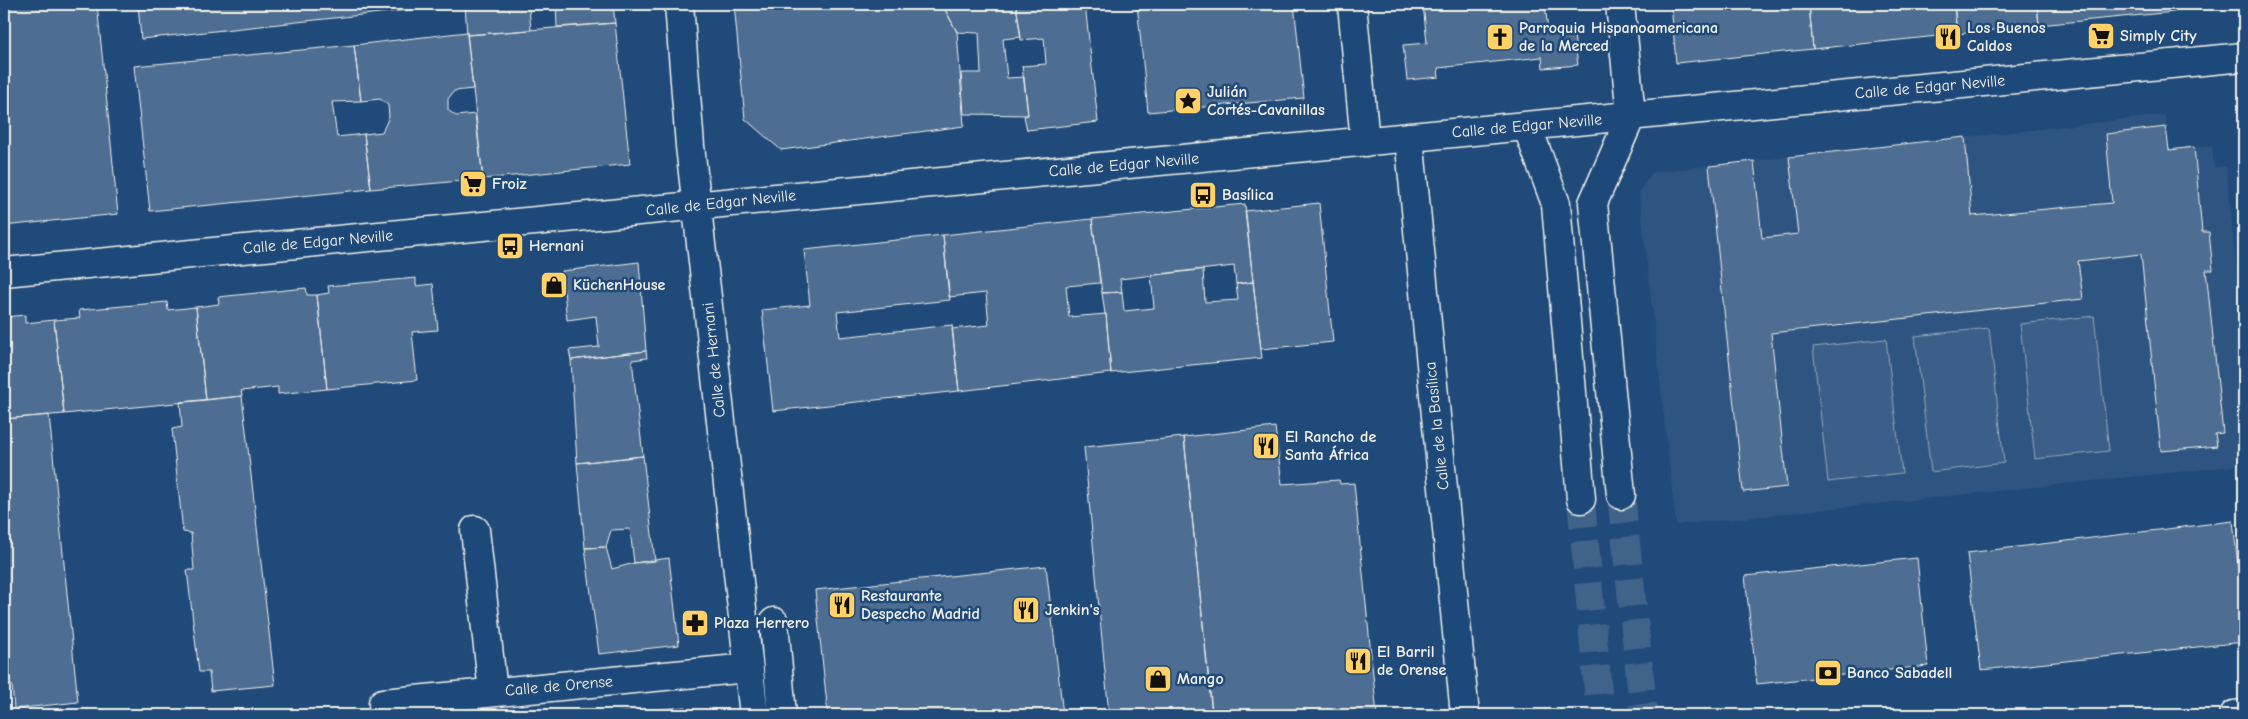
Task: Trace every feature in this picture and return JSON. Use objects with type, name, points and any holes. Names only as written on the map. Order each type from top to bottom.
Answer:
[{"type":"street","name":"Calle de Hernani","points":[[679,4],[690,146],[754,715]]},
{"type":"street","points":[[1352,4],[1365,142]]},
{"type":"street","points":[[1620,4],[1631,116],[1593,203],[1621,495]]},
{"type":"street","name":"Calle de Edgar Neville","points":[[4,272],[2244,57]]},
{"type":"street","points":[[1527,126],[1556,204],[1581,499]]},
{"type":"street","name":"Calle de la Basílica","points":[[1409,137],[1465,715]]},
{"type":"street","points":[[475,530],[492,692]]},
{"type":"street","points":[[774,622],[782,715]]},
{"type":"street","name":"Calle de Orense","points":[[384,715],[383,703],[748,668]]},
{"type":"street","points":[[2234,715],[2244,714]]},
{"type":"shaded area","points":[[2165,115],[2169,150],[2212,145],[2214,167],[2226,166],[2244,345],[2244,465],[1676,525],[1639,191],[1653,172]]},
{"type":"shaded area","points":[[2094,316],[2109,451],[2035,459],[2020,324]]},
{"type":"shaded area","points":[[1989,328],[2004,463],[1931,472],[1915,336]]},
{"type":"shaded area","points":[[1886,339],[1902,473],[1828,482],[1813,347]]},
{"type":"building","points":[[4,4],[97,4],[118,214],[4,226]]},
{"type":"building","points":[[138,4],[429,4],[426,8],[141,39]]},
{"type":"building","points":[[465,4],[556,4],[529,7],[531,30],[467,35]]},
{"type":"building","points":[[556,4],[613,4],[615,23],[557,27]]},
{"type":"building","points":[[734,4],[942,4],[957,32],[964,126],[781,150],[745,119]]},
{"type":"building","points":[[942,4],[1016,4],[1021,37],[1003,39],[1007,78],[1024,77],[1028,115],[964,114],[961,73],[981,73],[979,33],[957,32]]},
{"type":"building","points":[[1016,4],[1085,4],[1098,122],[1027,130],[1024,116],[1028,115],[1022,66],[1046,64],[1044,38],[1021,40]]},
{"type":"building","points":[[1137,4],[1294,4],[1304,98],[1148,112]]},
{"type":"building","name":"Parroquia Hispanoamericana de la Merced","points":[[1423,4],[1545,4],[1548,31],[1573,28],[1578,65],[1543,68],[1542,57],[1438,68],[1439,77],[1407,80],[1403,45],[1427,43]]},
{"type":"building","points":[[1671,4],[1809,4],[1813,49],[1676,63]]},
{"type":"building","points":[[1809,4],[1954,4],[1957,34],[1813,49]]},
{"type":"building","points":[[1954,4],[2037,4],[2039,25],[1957,34]]},
{"type":"building","points":[[2037,4],[2180,4],[2174,12],[2039,25]]},
{"type":"building","points":[[615,23],[630,164],[483,179],[467,35]]},
{"type":"building","points":[[467,32],[473,89],[454,91],[448,99],[448,110],[456,116],[475,114],[483,179],[371,189],[364,134],[382,132],[389,117],[388,105],[380,99],[361,101],[354,45]]},
{"type":"building","points":[[354,45],[361,101],[332,102],[337,137],[364,134],[371,189],[150,211],[134,66]]},
{"type":"building","points":[[2166,127],[2169,150],[2194,147],[2202,232],[2209,232],[2213,270],[2206,270],[2223,433],[2215,434],[2217,446],[2161,451],[2141,254],[2078,261],[2083,299],[1771,333],[1787,487],[1743,492],[1709,166],[1754,161],[1762,238],[1798,234],[1789,157],[1965,137],[1972,216],[2112,203],[2106,134]]},
{"type":"building","points":[[1319,203],[1333,342],[1261,349],[1245,211]]},
{"type":"building","points":[[1245,204],[1253,282],[1236,284],[1234,266],[1120,279],[1122,292],[1102,293],[1092,219]]},
{"type":"building","points":[[1092,219],[1100,283],[1066,286],[1069,317],[1106,314],[1111,373],[959,391],[952,329],[989,325],[986,293],[949,297],[943,235]]},
{"type":"building","points":[[943,235],[950,300],[837,312],[840,337],[952,325],[959,391],[773,411],[762,310],[810,305],[804,250]]},
{"type":"building","points":[[639,262],[646,351],[571,360],[569,350],[599,347],[596,316],[567,320],[562,271]]},
{"type":"building","points":[[1203,269],[1205,302],[1238,300],[1236,284],[1253,282],[1262,358],[1111,373],[1106,314],[1102,293],[1122,292],[1124,311],[1154,308],[1151,275]]},
{"type":"building","points":[[416,278],[416,286],[433,284],[438,330],[412,332],[417,380],[327,389],[317,295],[329,293],[328,286]]},
{"type":"building","points":[[306,288],[307,295],[317,295],[327,389],[278,394],[278,387],[241,391],[242,396],[206,400],[196,307],[219,304],[218,297]]},
{"type":"building","points":[[167,302],[168,310],[196,307],[206,400],[64,414],[54,320],[80,318],[79,310]]},
{"type":"building","points":[[25,315],[25,323],[54,320],[64,414],[4,419],[4,317]]},
{"type":"building","points":[[646,351],[647,358],[632,360],[643,456],[577,463],[571,360]]},
{"type":"building","points":[[242,396],[275,685],[211,691],[209,672],[199,672],[187,570],[194,570],[191,533],[183,532],[172,429],[182,427],[180,402]]},
{"type":"building","points":[[49,415],[78,702],[14,709],[12,685],[4,686],[4,419]]},
{"type":"building","points":[[1275,427],[1282,484],[1339,480],[1340,484],[1354,483],[1377,715],[1212,715],[1184,437]]},
{"type":"building","points":[[1184,437],[1212,711],[1165,715],[1109,715],[1084,447]]},
{"type":"building","points":[[643,456],[655,561],[634,563],[630,529],[611,530],[606,547],[585,548],[577,463]]},
{"type":"building","points":[[2233,521],[2244,621],[2244,642],[1981,670],[1967,553]]},
{"type":"building","points":[[606,547],[612,569],[634,563],[669,558],[679,645],[599,654],[585,548]]},
{"type":"building","points":[[1917,558],[1928,666],[1757,684],[1745,576]]},
{"type":"building","points":[[1046,566],[1063,715],[828,715],[815,590]]},
{"type":"building","points":[[685,707],[686,715],[600,715]]},
{"type":"tunnel","points":[[1621,495],[1644,715]]},
{"type":"tunnel","points":[[1581,499],[1600,715]]},
{"type":"place","name":"Simply City","points":[[2101,36]]},
{"type":"place","name":"Parroquia Hispanoamericana de la Merced","points":[[1500,37]]},
{"type":"place","name":"Los Buenos Caldos","points":[[1948,37]]},
{"type":"place","name":"Julián Cortés-Cavanillas","points":[[1188,101]]},
{"type":"place","name":"Froiz","points":[[473,184]]},
{"type":"place","name":"Basílica","points":[[1203,195]]},
{"type":"place","name":"Hernani","points":[[510,246]]},
{"type":"place","name":"KüchenHouse","points":[[554,285]]},
{"type":"place","name":"El Rancho de Santa África","points":[[1266,446]]},
{"type":"place","name":"Restaurante Despecho Madrid","points":[[842,605]]},
{"type":"place","name":"Jenkin's","points":[[1026,610]]},
{"type":"place","name":"Plaza Herrero","points":[[695,623]]},
{"type":"place","name":"El Barril de Orense","points":[[1358,661]]},
{"type":"place","name":"Banco Sabadell","points":[[1828,673]]},
{"type":"place","name":"Mango","points":[[1158,679]]}]
